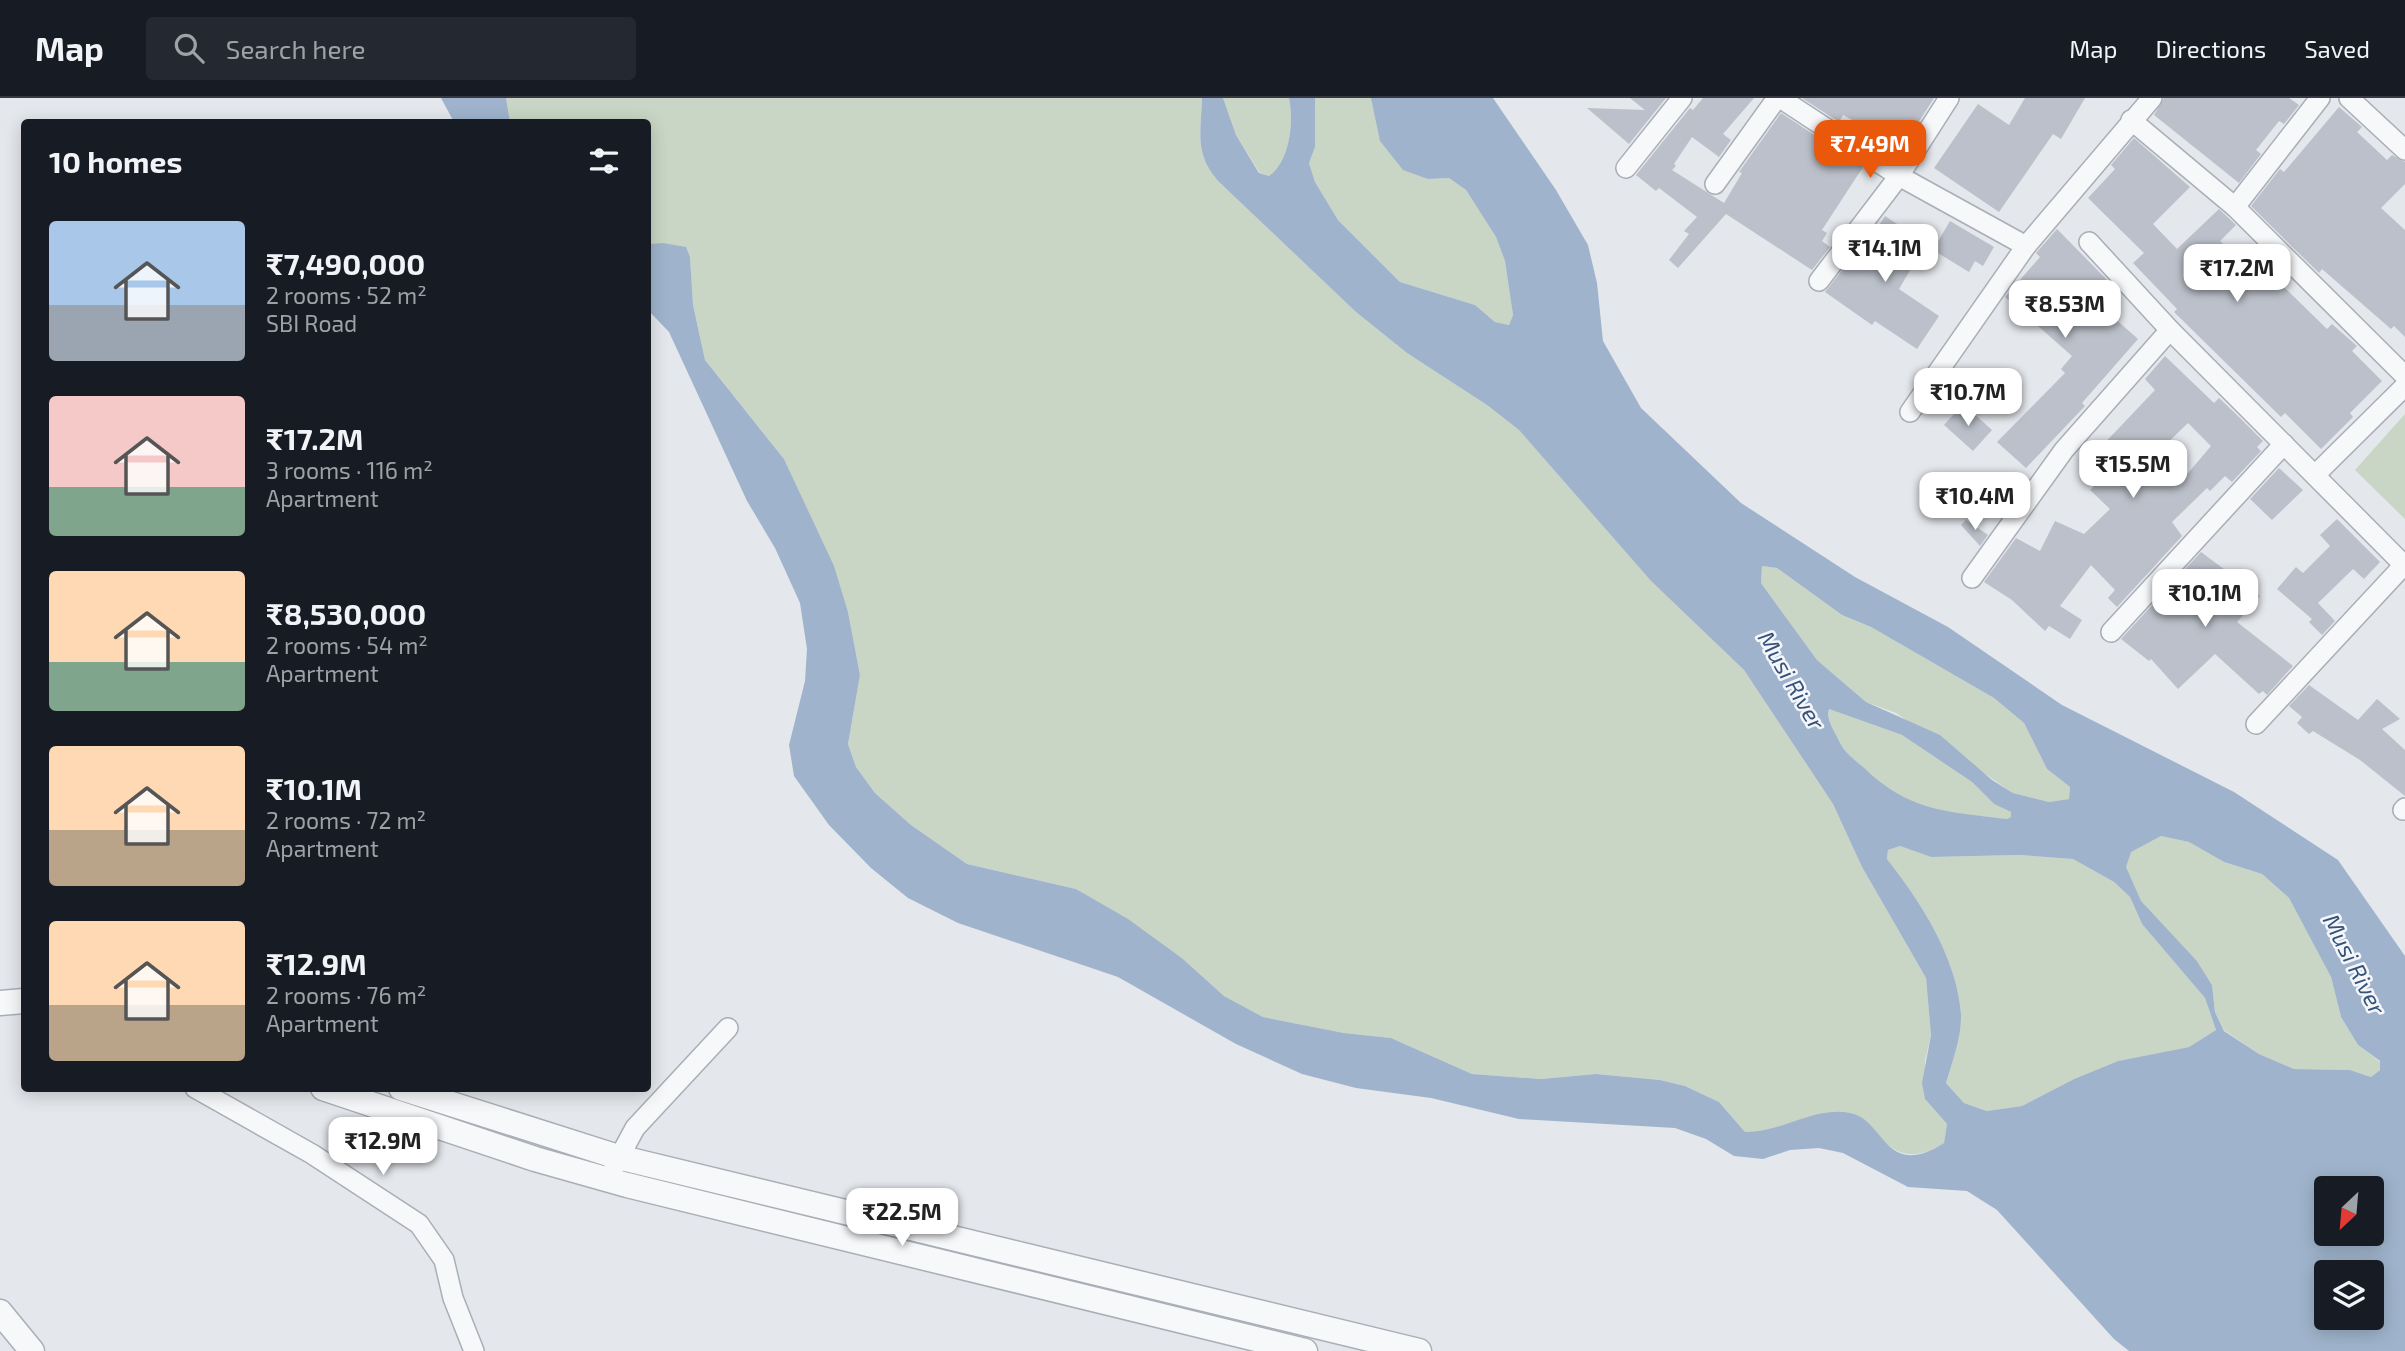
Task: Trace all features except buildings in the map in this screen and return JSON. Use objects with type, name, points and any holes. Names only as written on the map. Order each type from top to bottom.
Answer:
[{"type":"street","points":[[1626,168],[1682,98]]},
{"type":"street","points":[[1715,184],[1779,98],[1899,176],[2026,246]]},
{"type":"street","points":[[1819,281],[1899,176],[1949,98]]},
{"type":"street","points":[[1910,412],[2026,246],[2152,98]]},
{"type":"street","points":[[2235,207],[2320,98]]},
{"type":"street","points":[[2349,98],[2405,150]]},
{"type":"street","points":[[2131,120],[2235,207],[2405,376]]},
{"type":"street","points":[[2089,242],[2171,330],[2405,566],[2256,724]]},
{"type":"street","points":[[1972,578],[2064,450],[2171,330]]},
{"type":"street","points":[[2315,475],[2405,386]]},
{"type":"street","points":[[2111,632],[2284,444]]},
{"type":"street","points":[[0,1003],[21,1001]]},
{"type":"street","points":[[608,1180],[635,1128],[728,1028]]},
{"type":"street","points":[[202,1092],[312,1154],[419,1224],[444,1259],[453,1298],[474,1351]]},
{"type":"street","points":[[335,1092],[535,1159],[608,1180],[1305,1351]]},
{"type":"street","points":[[414,1092],[618,1157],[1419,1351]]},
{"type":"street","points":[[0,1312],[32,1351]]},
{"type":"green space","points":[[506,98],[1202,98],[1202,152],[1210,171],[1218,181],[1356,312],[1407,353],[1487,405],[1519,430],[1651,581],[1744,670],[1833,804],[1862,867],[1926,978],[1931,1035],[1925,1061],[1925,1099],[1947,1124],[1944,1143],[1931,1150],[1909,1154],[1891,1147],[1865,1120],[1817,1115],[1762,1132],[1745,1132],[1719,1102],[1685,1086],[1660,1080],[1596,1074],[1541,1079],[1472,1074],[1391,1038],[1344,1033],[1263,1017],[1224,996],[1183,959],[1076,889],[967,864],[911,825],[875,793],[856,767],[848,744],[860,675],[848,612],[833,566],[784,459],[705,360],[693,305],[690,257],[663,243],[651,244],[651,119],[510,119]]},
{"type":"green space","points":[[1223,98],[1289,98],[1289,140],[1282,161],[1269,176],[1260,173],[1236,135]]},
{"type":"green space","points":[[1315,98],[1371,98],[1428,179],[1449,178],[1466,190],[1496,237],[1505,261],[1513,315],[1509,325],[1495,322],[1475,305],[1400,282],[1338,220],[1315,182],[1309,163],[1315,147]]},
{"type":"green space","points":[[2405,414],[2405,519],[2355,470]]},
{"type":"green space","points":[[1762,566],[1777,568],[1842,615],[1871,627],[1994,698],[2024,723],[2047,769],[2070,787],[2069,799],[2049,802],[2013,793],[1896,713],[1866,702],[1817,660],[1761,583]]},
{"type":"green space","points":[[1829,709],[1902,735],[1972,782],[1994,804],[2011,812],[2012,817],[2007,819],[1949,812],[1916,804],[1889,790],[1859,766],[1846,751],[1836,737],[1830,722]]},
{"type":"green space","points":[[2161,836],[2189,842],[2224,862],[2262,874],[2289,898],[2331,977],[2341,1017],[2358,1045],[2380,1062],[2380,1070],[2371,1077],[2350,1070],[2294,1069],[2259,1054],[2224,1030],[2215,1012],[2212,985],[2197,961],[2140,901],[2125,866],[2130,852]]},
{"type":"green space","points":[[1900,846],[1931,857],[2019,855],[2073,859],[2114,882],[2130,897],[2142,924],[2205,998],[2216,1030],[2189,1047],[2118,1061],[2074,1079],[2022,1106],[1988,1111],[1964,1103],[1946,1083],[1960,1031],[1961,1014],[1953,972],[1924,912],[1887,859],[1888,850]]},
{"type":"water","points":[[441,98],[506,98],[510,119],[452,119]]},
{"type":"water","name":"Musi River","points":[[1202,98],[1223,98],[1236,135],[1259,173],[1269,176],[1282,161],[1289,140],[1289,98],[1315,98],[1315,147],[1309,163],[1315,182],[1338,220],[1400,282],[1475,305],[1495,322],[1509,325],[1513,315],[1505,261],[1496,237],[1466,190],[1449,178],[1428,179],[1403,170],[1380,141],[1371,98],[1493,98],[1556,190],[1588,245],[1597,283],[1603,341],[1641,408],[1741,503],[1855,577],[1948,627],[2062,705],[2234,792],[2338,860],[2405,956],[2405,1351],[2129,1351],[2114,1339],[1997,1210],[1967,1191],[1908,1187],[1843,1153],[1819,1148],[1790,1150],[1763,1159],[1734,1156],[1706,1139],[1675,1128],[1519,1119],[1431,1098],[1356,1088],[1302,1074],[1236,1044],[1118,977],[958,923],[908,898],[871,868],[829,825],[794,776],[789,745],[805,681],[807,649],[800,603],[775,548],[747,501],[669,332],[651,313],[651,244],[686,247],[690,257],[693,305],[705,360],[784,459],[834,566],[848,612],[860,675],[848,744],[856,767],[875,793],[911,825],[967,864],[1076,889],[1128,919],[1183,959],[1224,996],[1263,1017],[1344,1033],[1391,1038],[1472,1074],[1541,1079],[1596,1074],[1660,1080],[1685,1086],[1719,1102],[1745,1132],[1837,1112],[1862,1118],[1897,1152],[1909,1155],[1924,1153],[1944,1143],[1947,1124],[1925,1099],[1922,1083],[1931,1035],[1926,978],[1862,867],[1833,804],[1744,670],[1651,581],[1519,430],[1487,405],[1407,353],[1356,312],[1218,181],[1205,161],[1201,142]],"holes":[[[1762,566],[1777,568],[1842,615],[1871,627],[1994,698],[2024,723],[2047,769],[2070,787],[2069,799],[2049,802],[2013,793],[1992,780],[1940,735],[1866,702],[1817,660],[1761,583]],[[1829,709],[1902,735],[1972,782],[1994,804],[2011,812],[2011,817],[2007,819],[1947,811],[1929,807],[1896,793],[1845,751],[1832,728]],[[2161,836],[2189,842],[2224,862],[2262,874],[2289,898],[2331,977],[2341,1017],[2358,1045],[2380,1061],[2380,1070],[2371,1077],[2350,1070],[2294,1069],[2259,1054],[2224,1031],[2215,1012],[2212,985],[2197,961],[2141,901],[2126,867],[2131,852]],[[1900,846],[1931,857],[2019,855],[2073,859],[2114,882],[2130,897],[2142,924],[2205,998],[2216,1030],[2189,1047],[2118,1061],[2074,1079],[2022,1106],[1987,1111],[1964,1103],[1946,1083],[1961,1022],[1953,972],[1924,912],[1887,859],[1888,850]]]}]
